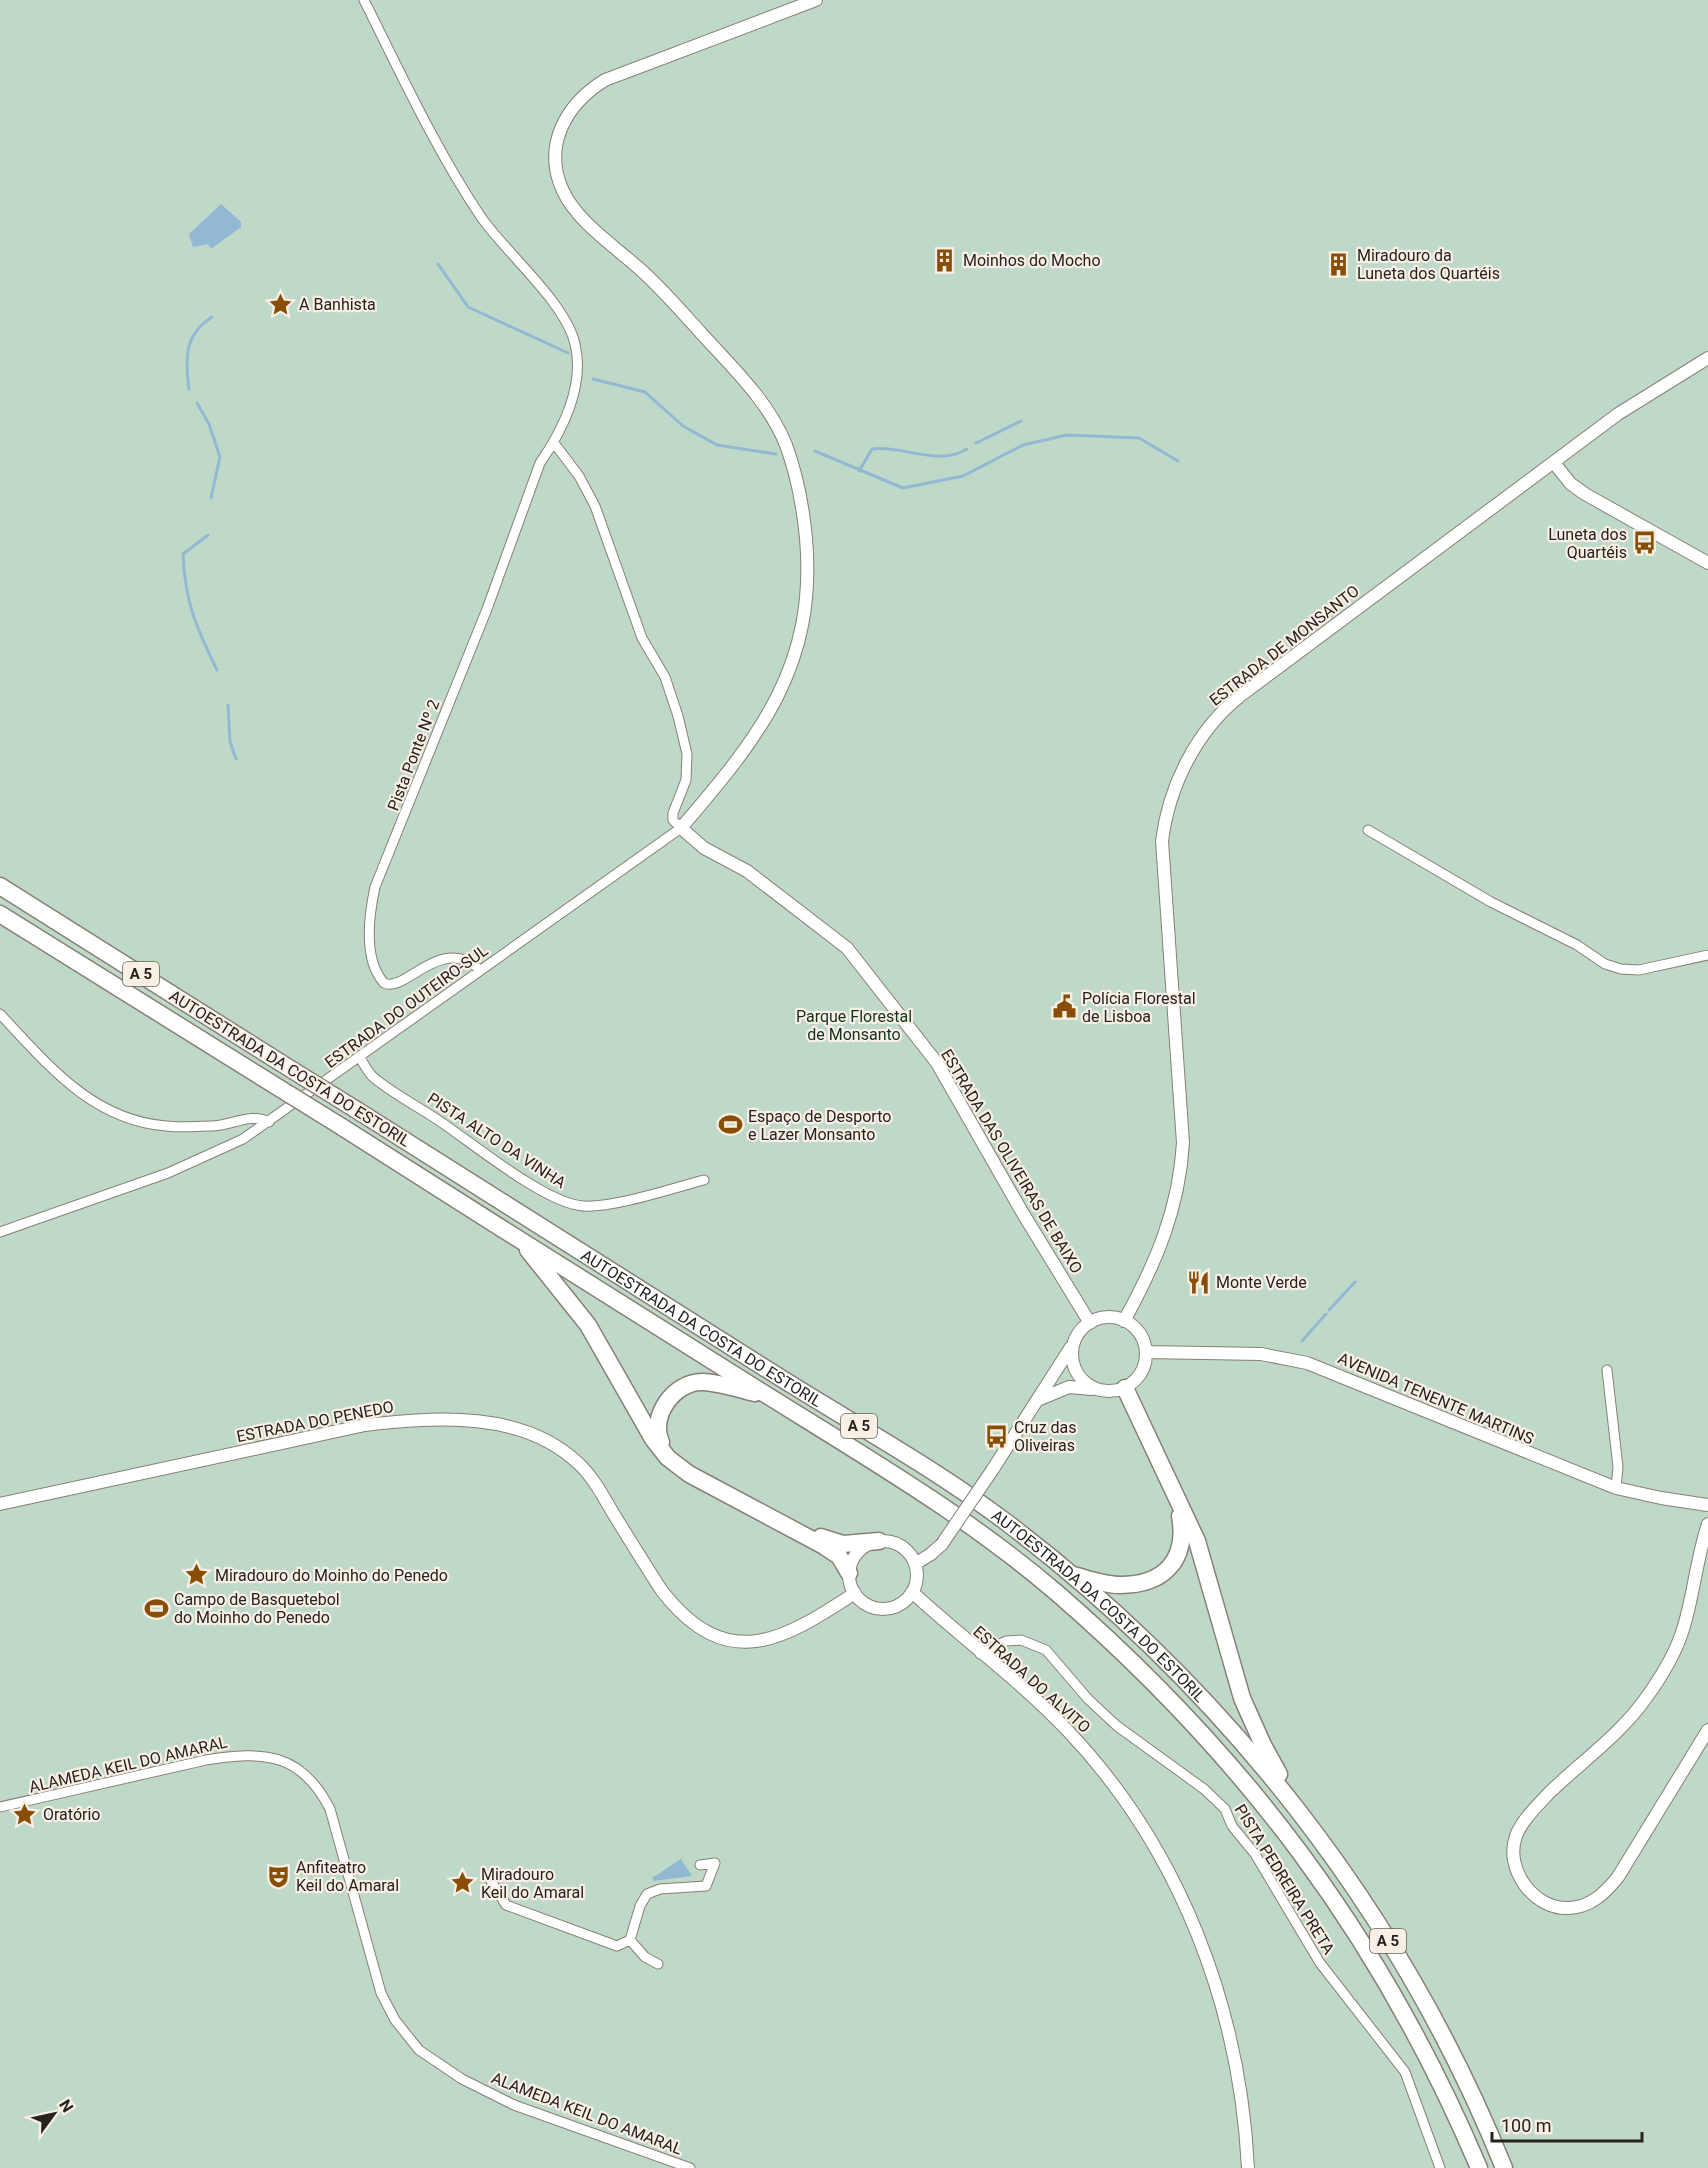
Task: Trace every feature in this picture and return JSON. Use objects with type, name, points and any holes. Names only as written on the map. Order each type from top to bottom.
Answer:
[{"type":"highway","name":"AUTOESTRADA DA COSTA DO ESTORIL","points":[[0,886],[895,1447],[1004,1520],[1070,1574],[1149,1645],[1221,1718],[1303,1816],[1341,1866],[1422,1996],[1456,2061],[1504,2168]]},
{"type":"highway","name":"AUTOESTRADA DA COSTA DO ESTORIL","points":[[0,914],[881,1466],[986,1538],[1055,1592],[1132,1662],[1205,1735],[1287,1832],[1365,1948],[1418,2038],[1479,2168]]},
{"type":"highway","points":[[520,1240],[588,1325],[653,1439],[668,1458],[689,1474],[824,1546],[839,1556],[849,1574]]},
{"type":"highway","points":[[768,1396],[701,1382],[679,1390],[663,1407],[656,1421],[660,1440],[671,1454],[692,1470],[824,1539],[843,1544],[879,1541]]},
{"type":"highway","points":[[1125,1388],[1197,1541],[1207,1569],[1242,1698],[1263,1745],[1303,1816]]},
{"type":"highway","points":[[1070,1574],[1118,1585],[1144,1583],[1159,1577],[1169,1569],[1181,1546],[1183,1534],[1178,1503]]},
{"type":"street","points":[[364,0],[394,61],[481,217],[562,315],[575,343],[578,374],[572,401],[554,443],[579,476],[595,506],[642,638],[668,687],[687,754],[686,780],[673,813],[673,820],[681,828],[740,759],[771,710],[790,669],[808,598],[803,512],[785,443],[753,390],[654,282],[572,207],[560,183],[555,150],[559,131],[569,111],[588,90],[605,80],[816,0]]},
{"type":"street","name":"ESTRADA DE MONSANTO","points":[[1124,1321],[1157,1257],[1175,1205],[1181,1174],[1184,1143],[1162,841],[1172,798],[1188,760],[1203,735],[1236,700],[1644,396],[1708,358]]},
{"type":"street","name":"Pista Ponte Nº 2","points":[[480,970],[472,962],[450,959],[436,961],[393,984],[384,983],[378,976],[371,950],[371,907],[375,887],[487,609],[540,462],[554,443]]},
{"type":"street","points":[[1554,463],[1571,484],[1585,494],[1708,563]]},
{"type":"street","name":"ESTRADA DO OUTEIRO-SUL","points":[[0,1232],[195,1163],[243,1139],[681,828]]},
{"type":"street","name":"ESTRADA DAS OLIVEIRAS DE BAIXO","points":[[681,828],[704,848],[747,871],[847,948],[937,1063],[1022,1212],[1090,1323]]},
{"type":"street","points":[[1368,830],[1491,903],[1577,945],[1605,964],[1621,969],[1639,970],[1708,955]]},
{"type":"street","points":[[0,1014],[69,1086],[107,1112],[131,1120],[167,1127],[222,1126],[255,1117],[269,1122]]},
{"type":"street","name":"PISTA ALTO DA VINHA","points":[[360,1058],[372,1076],[509,1169],[555,1197],[576,1206],[591,1206],[645,1196],[704,1180]]},
{"type":"street","points":[[915,1564],[942,1544],[1039,1400],[1076,1337],[1090,1323],[1110,1317],[1124,1321],[1139,1333],[1146,1352],[1141,1373],[1125,1388],[1112,1391],[1069,1387],[1039,1400]]},
{"type":"street","points":[[1076,1337],[1072,1355],[1077,1372],[1082,1380],[1098,1390]]},
{"type":"street","name":"AVENIDA TENENTE MARTINS","points":[[1146,1352],[1261,1354],[1307,1363],[1616,1488],[1708,1505]]},
{"type":"street","points":[[1607,1370],[1617,1467],[1616,1488]]},
{"type":"street","name":"ESTRADA DO PENEDO","points":[[0,1504],[365,1425],[412,1420],[461,1420],[514,1428],[541,1436],[580,1465],[662,1591],[676,1609],[708,1633],[728,1639],[751,1641],[779,1637],[806,1624],[855,1593]]},
{"type":"street","points":[[1708,1524],[1700,1547],[1680,1639],[1664,1671],[1639,1707],[1551,1792],[1519,1828],[1515,1839],[1514,1860],[1528,1891],[1538,1899],[1570,1908],[1585,1905],[1601,1896],[1617,1877],[1708,1730]]},
{"type":"street","points":[[879,1541],[898,1544],[909,1552],[917,1575],[912,1592],[903,1602],[884,1608],[864,1603],[855,1593],[849,1574],[852,1560],[860,1549],[879,1541]]},
{"type":"street","name":"ESTRADA DO ALVITO","points":[[912,1592],[1059,1722],[1088,1753],[1130,1809],[1175,1881],[1198,1936],[1225,2017],[1239,2081],[1248,2168]]},
{"type":"street","name":"PISTA PEDREIRA PRETA","points":[[980,1654],[1006,1641],[1027,1641],[1046,1650],[1088,1699],[1117,1726],[1204,1789],[1225,1809],[1232,1826],[1255,1854],[1320,1963],[1405,2072],[1440,2168]]},
{"type":"street","name":"ALAMEDA KEIL DO AMARAL","points":[[0,1807],[241,1754],[260,1755],[285,1761],[306,1774],[330,1809],[381,1993],[395,2020],[419,2050],[462,2079],[514,2105],[690,2168]]},
{"type":"street","points":[[488,1876],[506,1905],[617,1946],[630,1940],[646,1894],[660,1889],[706,1886],[715,1863],[700,1865]]},
{"type":"street","points":[[630,1940],[645,1957],[658,1964]]},
{"type":"green space","name":"Parque Florestal de Monsanto","points":[[0,0],[1708,0],[1708,2168],[0,2168]]},
{"type":"water","points":[[221,204],[241,222],[241,227],[211,249],[208,244],[193,247],[189,234]]},
{"type":"water","points":[[681,1859],[692,1876],[654,1881],[652,1878]]},
{"type":"waterway","points":[[438,264],[468,307],[568,353]]},
{"type":"waterway","points":[[189,389],[188,348],[196,331],[212,317]]},
{"type":"waterway","points":[[593,379],[645,392],[683,426],[717,445],[776,454]]},
{"type":"waterway","points":[[197,403],[209,424],[220,457],[211,498]]},
{"type":"waterway","points":[[976,443],[1021,421]]},
{"type":"waterway","points":[[815,451],[903,488],[963,476],[1023,445],[1067,435],[1139,438],[1178,461]]},
{"type":"waterway","points":[[859,471],[872,449],[933,456],[956,454],[967,449]]},
{"type":"waterway","points":[[208,535],[183,554],[184,571],[193,614],[217,670]]},
{"type":"waterway","points":[[228,705],[230,742],[236,759]]},
{"type":"waterway","points":[[1329,1310],[1355,1282]]},
{"type":"waterway","points":[[1302,1341],[1326,1314]]},
{"type":"place","name":"Moinhos do Mocho","points":[[945,260]]},
{"type":"place","name":"Miradouro da Luneta dos Quartéis","points":[[1339,264]]},
{"type":"place","name":"A Banhista","points":[[281,304]]},
{"type":"place","name":"Luneta dos Quartéis","points":[[1645,543]]},
{"type":"place","name":"Polícia Florestal de Lisboa","points":[[1064,1007]]},
{"type":"place","name":"Espaço de Desporto e Lazer Monsanto","points":[[730,1125]]},
{"type":"place","name":"Monte Verde","points":[[1198,1282]]},
{"type":"place","name":"Cruz das Oliveiras","points":[[996,1436]]},
{"type":"place","name":"Miradouro do Moinho do Penedo","points":[[197,1575]]},
{"type":"place","name":"Campo de Basquetebol do Moinho do Penedo","points":[[156,1608]]},
{"type":"place","name":"Oratório","points":[[25,1814]]},
{"type":"place","name":"Anfiteatro Keil do Amaral","points":[[278,1876]]},
{"type":"place","name":"Miradouro Keil do Amaral","points":[[463,1883]]}]
